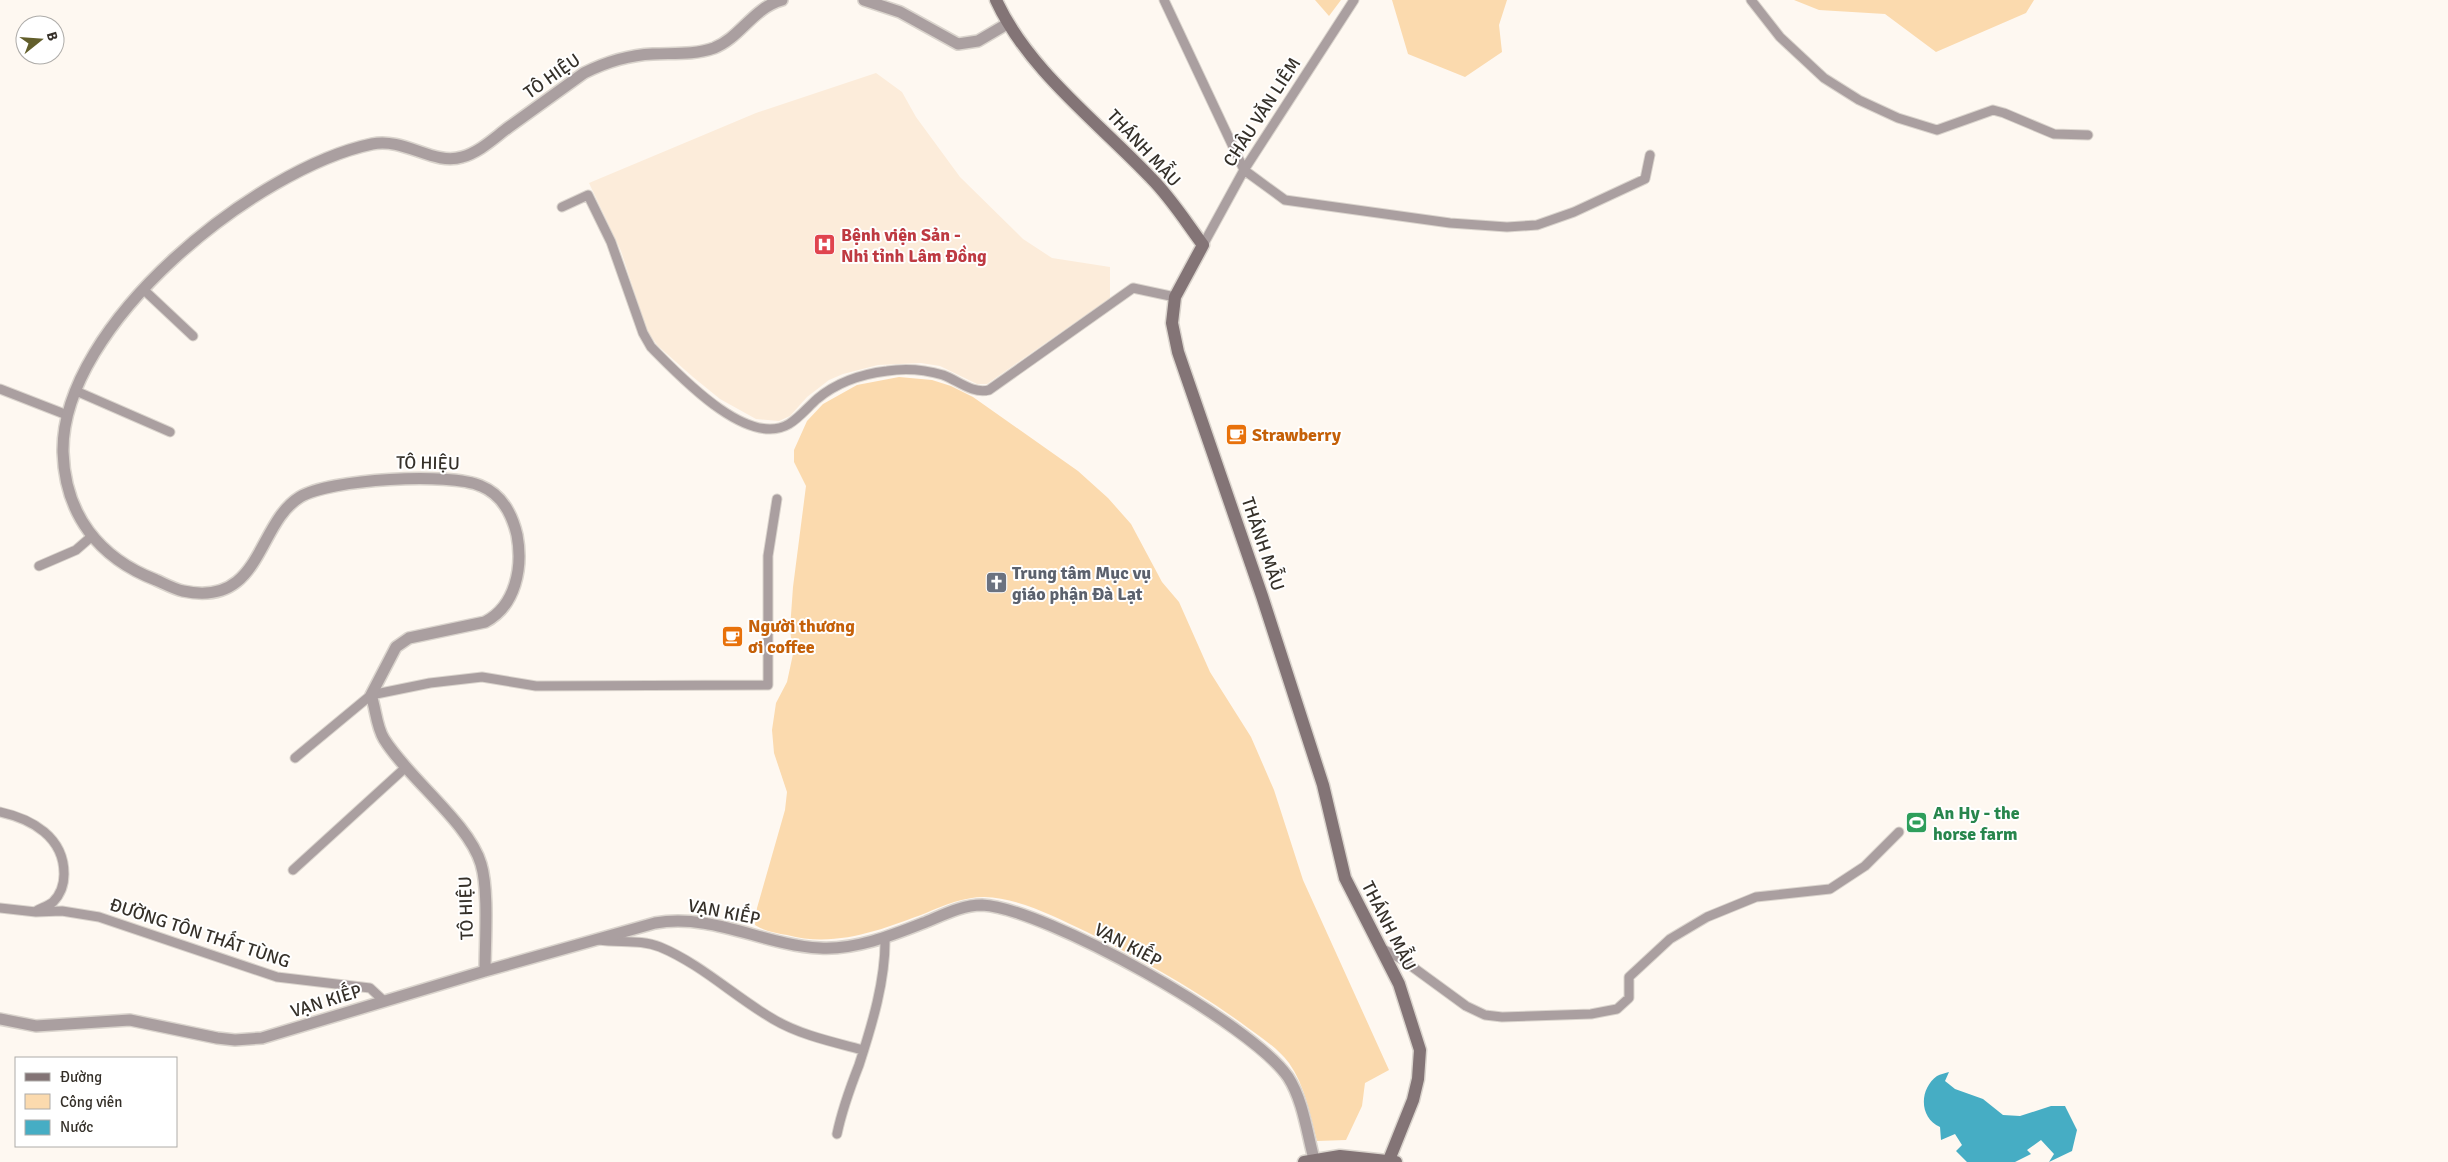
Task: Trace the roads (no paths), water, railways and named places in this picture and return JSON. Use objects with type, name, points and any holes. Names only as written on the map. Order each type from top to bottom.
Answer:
[{"type":"main road","name":"THÁNH MẪU","points":[[996,0],[1007,24],[1027,52],[1153,180],[1203,245],[1175,297],[1172,323],[1178,352],[1191,395],[1234,514],[1323,785],[1345,878],[1407,1004],[1420,1050],[1418,1079],[1413,1100],[1392,1161]]},
{"type":"main road","points":[[1309,1161],[1340,1156],[1392,1161]]},
{"type":"street","name":"TÔ HIỆU","points":[[485,971],[484,880],[479,859],[458,826],[406,768],[383,738],[371,695],[396,647],[408,638],[485,622],[494,617],[508,600],[518,571],[519,556],[516,530],[506,506],[485,488],[466,481],[438,479],[344,482],[313,490],[298,498],[286,510],[258,556],[240,579],[220,589],[206,592],[181,590],[144,576],[104,550],[91,537],[80,518],[66,479],[63,448],[67,415],[97,346],[144,290],[186,246],[267,188],[324,161],[371,144],[388,143],[407,146],[440,158],[452,160],[462,158],[487,145],[584,73],[622,58],[697,52],[716,47],[755,13],[782,0]]},
{"type":"street","points":[[864,0],[900,12],[958,44],[978,41],[1007,24]]},
{"type":"street","points":[[1164,0],[1244,170],[1285,200],[1450,223],[1507,227],[1537,225],[1574,212],[1645,179],[1650,156]]},
{"type":"street","name":"CHÂU VĂN LIÊM","points":[[1203,245],[1244,170],[1354,0]]},
{"type":"street","points":[[1751,0],[1780,36],[1824,78],[1859,100],[1898,118],[1937,130],[1993,110],[2054,134],[2088,135]]},
{"type":"street","points":[[562,207],[588,195],[611,242],[643,333],[651,347],[724,412],[747,425],[768,429],[781,428],[790,423],[822,395],[837,386],[868,374],[915,370],[936,373],[975,391],[989,390],[1133,288],[1175,297]]},
{"type":"street","points":[[144,290],[193,336]]},
{"type":"street","points":[[0,390],[67,415]]},
{"type":"street","points":[[76,391],[170,432]]},
{"type":"street","points":[[295,758],[371,695],[430,683],[482,677],[536,686],[768,686],[768,556],[777,499]]},
{"type":"street","points":[[39,566],[76,550],[91,537]]},
{"type":"street","points":[[293,870],[406,768]]},
{"type":"street","points":[[0,812],[28,821],[44,831],[59,848],[64,864],[64,880],[60,892],[53,902],[36,912]]},
{"type":"street","points":[[1381,948],[1403,960],[1466,1006],[1485,1015],[1502,1017],[1591,1014],[1617,1009],[1629,998],[1629,977],[1670,939],[1707,917],[1756,897],[1830,889],[1864,866],[1899,832]]},
{"type":"street","name":"VẠN KIẾP","points":[[0,1019],[36,1026],[130,1020],[217,1038],[247,1040],[262,1038],[485,971],[655,923],[685,920],[726,926],[781,942],[821,948],[854,945],[885,937],[954,911],[981,905],[1005,908],[1072,936],[1114,957],[1175,990],[1254,1042],[1277,1063],[1294,1089],[1309,1161]]},
{"type":"street","name":"ĐƯỜNG TÔN THẤT TÙNG","points":[[0,908],[36,912],[62,911],[99,917],[277,977],[370,988],[384,1001]]},
{"type":"street","points":[[838,1134],[846,1098],[863,1050],[878,993],[885,937]]},
{"type":"street","points":[[597,940],[640,941],[660,947],[692,965],[772,1019],[793,1030],[863,1050]]},
{"type":"water","points":[[1949,1072],[1945,1081],[1955,1089],[1983,1099],[2003,1115],[2020,1116],[2051,1106],[2065,1106],[2077,1130],[2072,1151],[2049,1162],[2054,1154],[2041,1140],[2027,1150],[2031,1154],[2015,1162],[1967,1162],[1956,1151],[1962,1145],[1955,1134],[1941,1140],[1940,1127],[1933,1123],[1925,1110],[1924,1103],[1927,1088],[1937,1076]]},
{"type":"place","name":"Bệnh viện Sản - Nhi tỉnh Lâm Đồng","points":[[825,245]]},
{"type":"place","name":"Strawberry","points":[[1236,435]]},
{"type":"place","name":"Trung tâm Mục vụ giáo phận Đà Lạt","points":[[996,583]]},
{"type":"place","name":"Người thương ơi coffee","points":[[732,636]]},
{"type":"place","name":"An Hy - the horse farm","points":[[1917,823]]}]
